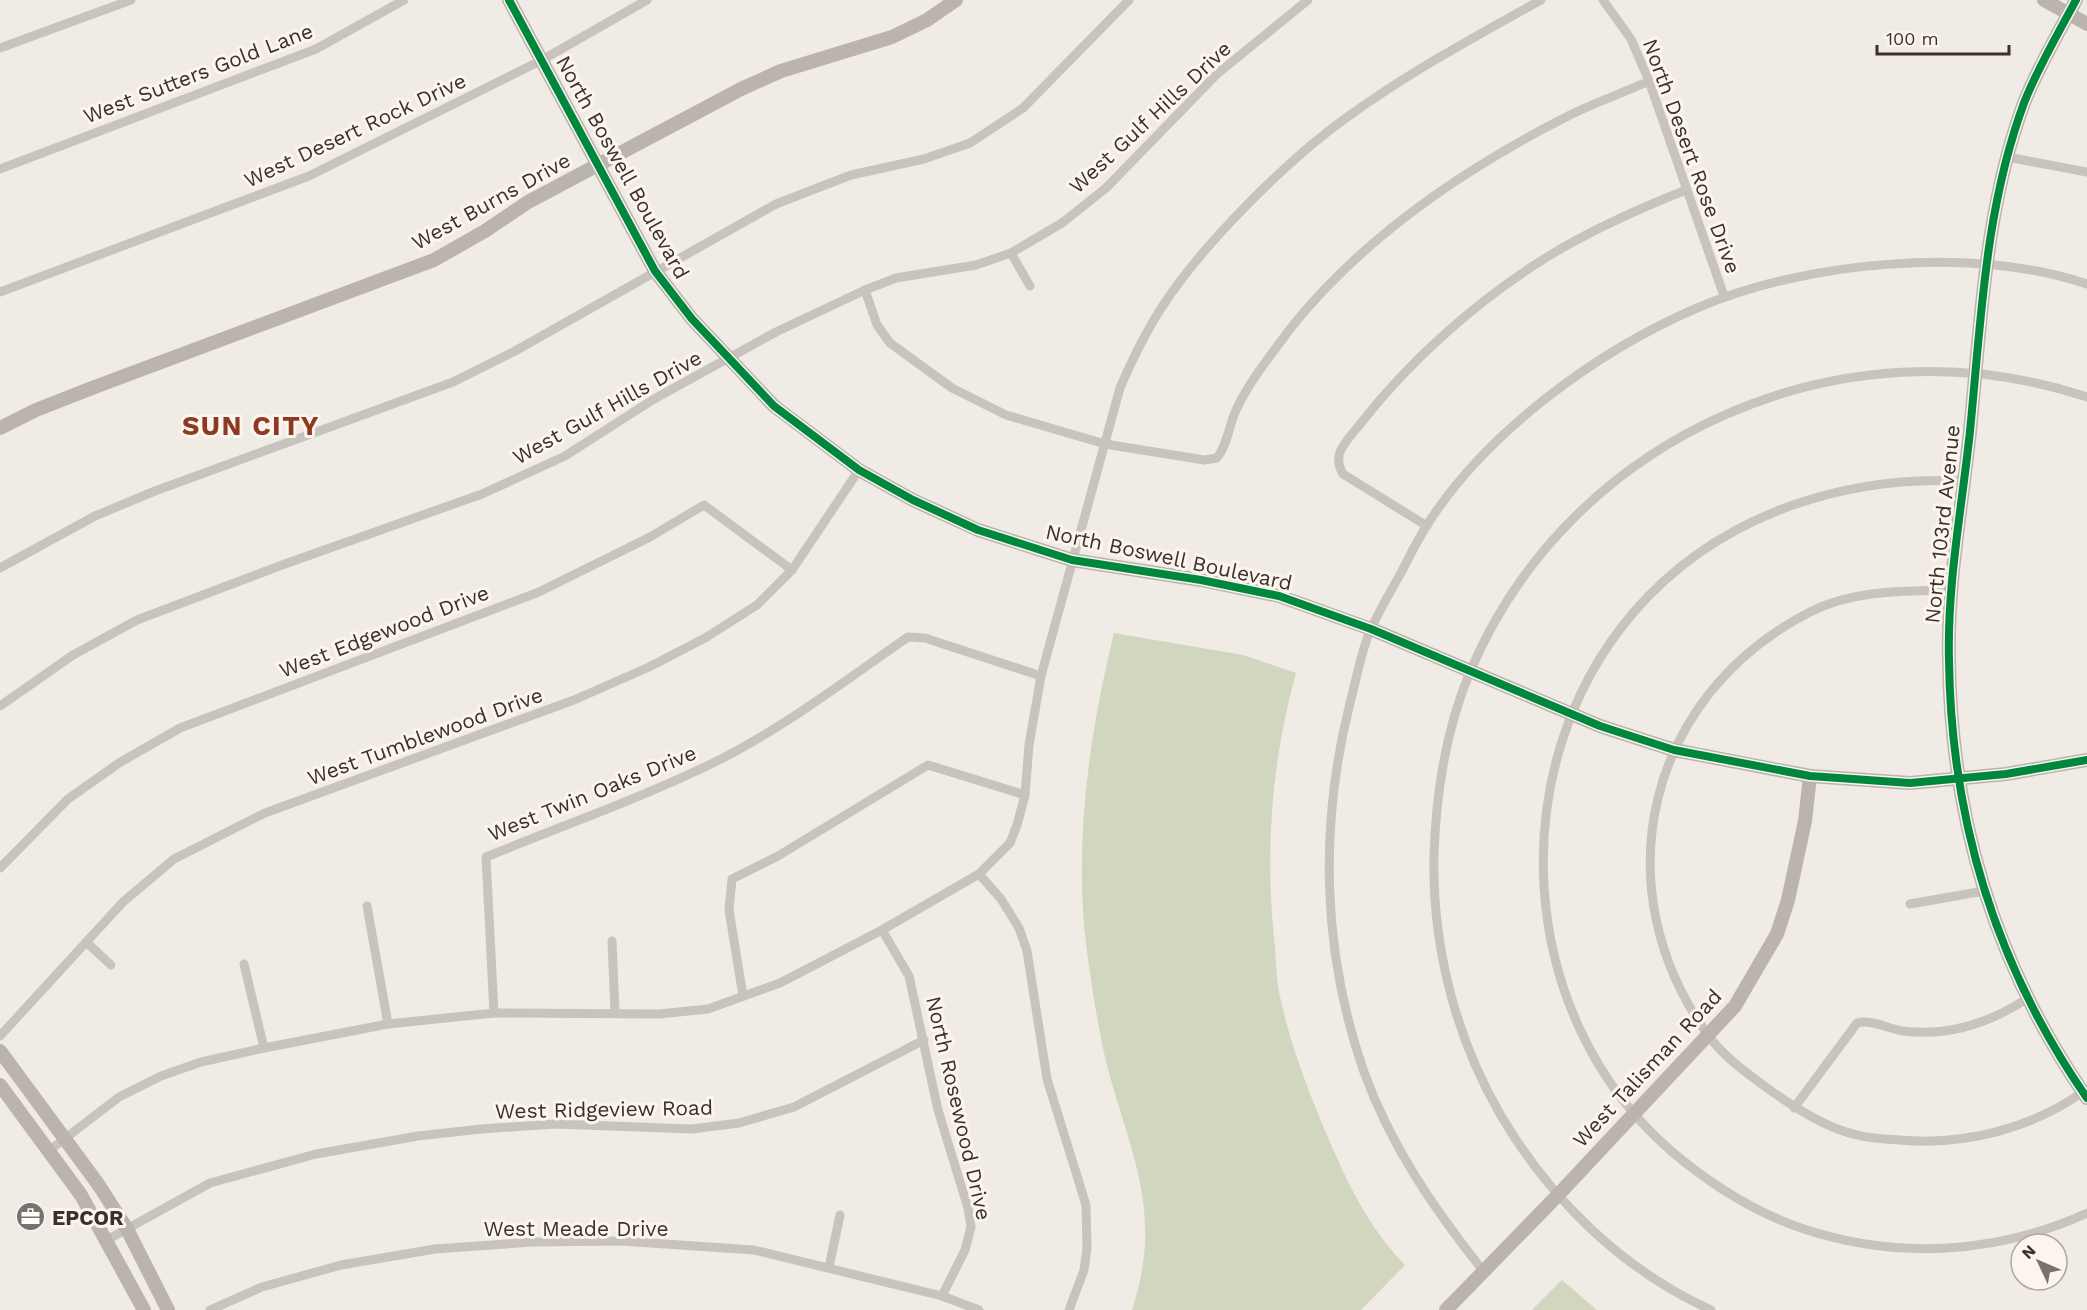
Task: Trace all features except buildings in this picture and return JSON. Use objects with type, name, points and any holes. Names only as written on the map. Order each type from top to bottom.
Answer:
[{"type":"street","points":[[0,48],[131,0]]},
{"type":"street","name":"West Sutters Gold Lane","points":[[0,169],[316,48],[404,0]]},
{"type":"street","name":"North Boswell Boulevard","points":[[509,0],[655,271],[729,360],[774,406],[859,470],[913,500],[978,530],[1072,560],[1201,580],[1280,596],[1371,629],[1571,714],[1674,750],[1810,776],[1910,783],[2036,770],[2087,760]]},
{"type":"street","name":"West Desert Rock Drive","points":[[0,292],[309,176],[542,60],[647,0]]},
{"type":"street","name":"West Burns Drive","points":[[0,428],[36,410],[92,388],[434,260],[485,231],[528,202],[741,89],[781,71],[892,37],[927,20],[956,0]]},
{"type":"street","points":[[0,568],[95,516],[453,382],[515,351],[777,204],[815,187],[851,175],[924,159],[970,143],[1023,108],[1129,0]]},
{"type":"street","name":"West Gulf Hills Drive","points":[[0,706],[73,655],[137,620],[282,565],[482,494],[565,456],[654,399],[729,360],[776,332],[865,290],[896,278],[976,265],[1011,254],[1062,223],[1106,188],[1217,74],[1308,0]]},
{"type":"street","points":[[50,1150],[119,1097],[161,1076],[201,1062],[264,1048],[388,1024],[494,1012],[659,1014],[708,1009],[780,983],[882,930],[979,874],[1010,843],[1025,795],[1029,745],[1041,676],[1120,388],[1136,351],[1163,306],[1200,258],[1272,182],[1343,120],[1458,44],[1541,0]]},
{"type":"street","name":"North Desert Rose Drive","points":[[1603,0],[1631,39],[1649,81],[1724,296]]},
{"type":"street","points":[[2044,0],[2087,24]]},
{"type":"street","name":"North 103rd Avenue","points":[[2076,0],[2030,88],[2007,157],[1986,265],[1951,590],[1949,660],[1959,779],[1975,864],[2028,998],[2060,1058],[2086,1093]]},
{"type":"street","points":[[865,290],[877,325],[890,343],[952,388],[1006,415],[1105,444],[1204,460],[1216,458],[1224,449],[1236,411],[1253,378],[1293,326],[1369,249],[1445,190],[1511,147],[1573,114],[1649,81]]},
{"type":"street","points":[[2007,157],[2087,172]]},
{"type":"street","points":[[1427,526],[1343,474],[1338,464],[1340,452],[1364,420],[1434,346],[1468,315],[1508,284],[1584,236],[1686,190]]},
{"type":"street","points":[[1011,254],[1030,286]]},
{"type":"street","points":[[1484,1272],[1438,1213],[1407,1165],[1385,1122],[1352,1034],[1335,956],[1328,892],[1328,851],[1336,771],[1346,720],[1371,629],[1427,526],[1475,465],[1558,389],[1637,337],[1724,296],[1794,277],[1878,264],[1986,265],[2045,274],[2087,285]]},
{"type":"street","points":[[1711,1310],[1642,1270],[1597,1235],[1557,1196],[1514,1137],[1466,1044],[1446,976],[1437,929],[1434,884],[1435,829],[1451,728],[1470,671],[1504,607],[1544,550],[1591,500],[1651,454],[1724,414],[1767,396],[1870,375],[1924,371],[1975,372],[2012,376],[2087,397]]},
{"type":"street","name":"West Tumblewood Drive","points":[[0,1036],[123,902],[174,858],[265,813],[574,700],[649,667],[705,638],[757,605],[792,570],[859,470]]},
{"type":"street","points":[[1964,481],[1897,481],[1838,490],[1761,516],[1712,544],[1671,576],[1633,613],[1607,650],[1571,714],[1555,769],[1546,812],[1542,850],[1546,920],[1564,993],[1584,1041],[1606,1079],[1634,1115],[1703,1179],[1734,1199],[1782,1222],[1830,1238],[1899,1249],[1968,1247],[2044,1231],[2087,1214]]},
{"type":"street","name":"West Edgewood Drive","points":[[0,868],[68,800],[119,763],[180,728],[538,592],[650,537],[704,505],[792,570]]},
{"type":"street","points":[[1951,590],[1889,591],[1810,612],[1761,643],[1714,686],[1692,716],[1674,750],[1654,825],[1650,860],[1651,900],[1657,933],[1688,1003],[1709,1037],[1739,1067],[1794,1108],[1856,1135],[1920,1142],[1949,1142],[2022,1124],[2086,1093]]},
{"type":"street","name":"West Twin Oaks Drive","points":[[494,1012],[486,857],[641,797],[719,760],[794,716],[908,637],[926,638],[1041,676]]},
{"type":"street","points":[[743,996],[729,910],[732,879],[778,856],[928,765],[1025,795]]},
{"type":"street","name":"West Talisman Road","points":[[1446,1310],[1709,1037],[1736,1006],[1777,934],[1788,900],[1805,821],[1810,776]]},
{"type":"street","points":[[979,874],[1001,899],[1019,928],[1027,951],[1047,1079],[1086,1205],[1087,1248],[1084,1270],[1068,1310]]},
{"type":"street","points":[[1910,904],[1984,891]]},
{"type":"street","points":[[367,906],[388,1024]]},
{"type":"street","name":"North Rosewood Drive","points":[[882,930],[909,976],[938,1110],[968,1208],[971,1227],[965,1250],[942,1296]]},
{"type":"street","points":[[612,941],[615,1012]]},
{"type":"street","points":[[86,942],[111,965]]},
{"type":"street","points":[[244,964],[264,1048]]},
{"type":"street","points":[[1794,1108],[1857,1023],[1866,1022],[1916,1032],[1958,1030],[1991,1020],[2028,998]]},
{"type":"street","name":"West Ridgeview Road","points":[[107,1240],[210,1183],[316,1154],[418,1136],[555,1124],[692,1129],[739,1123],[794,1107],[924,1040]]},
{"type":"street","points":[[0,1051],[66,1138],[127,1229],[168,1310]]},
{"type":"street","points":[[0,1085],[50,1150],[107,1240],[144,1310]]},
{"type":"street","points":[[829,1267],[840,1215]]},
{"type":"street","name":"West Meade Drive","points":[[210,1310],[262,1287],[341,1265],[435,1249],[522,1242],[621,1241],[754,1250],[942,1296],[979,1310]]},
{"type":"green space","points":[[1114,633],[1243,655],[1296,673],[1281,738],[1273,804],[1270,871],[1277,978],[1293,1046],[1334,1151],[1369,1219],[1405,1265],[1361,1310],[1132,1310],[1141,1277],[1145,1247],[1142,1192],[1103,1046],[1087,952],[1083,912],[1083,831],[1086,791],[1097,711]]},
{"type":"green space","points":[[1562,1280],[1597,1310],[1532,1310]]},
{"type":"cycle path","points":[[509,0],[655,271],[692,319],[774,406],[859,470],[913,500],[978,530],[1072,560],[1201,580],[1279,596],[1371,629],[1600,726],[1674,750],[1810,776],[1910,783],[2006,774],[2087,760]]},
{"type":"cycle path","points":[[2076,0],[2024,103],[2011,143],[1993,224],[1986,265],[1950,603],[1949,660],[1952,719],[1959,777],[1970,834],[1985,890],[2004,944],[2027,997],[2055,1048],[2087,1098]]},
{"type":"place","name":"EPCOR","points":[[31,1217]]},
{"type":"district","name":"SUN CITY","points":[[251,426]]}]
